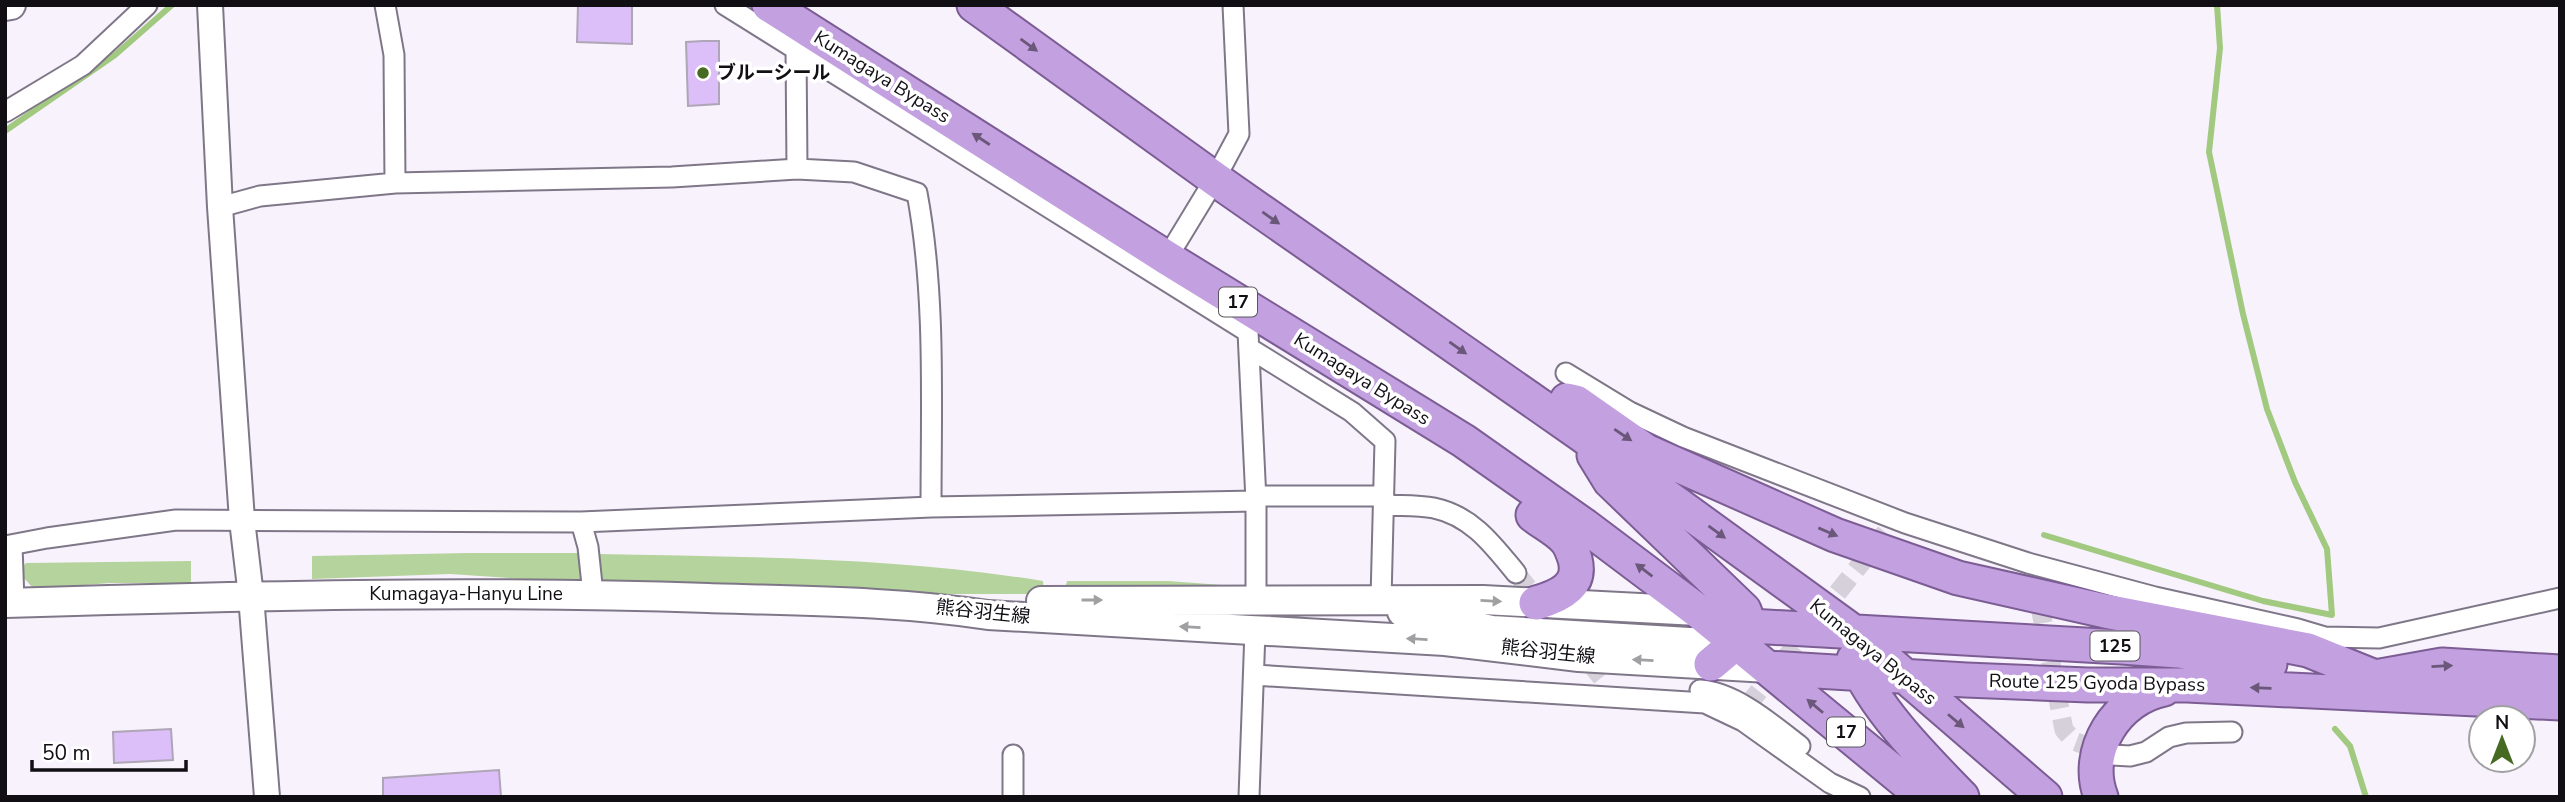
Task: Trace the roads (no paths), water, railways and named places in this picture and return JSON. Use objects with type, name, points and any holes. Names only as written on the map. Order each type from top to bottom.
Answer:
[{"type":"highway","name":"Kumagaya Bypass","points":[[769,5],[1167,258],[1464,441],[1699,611]]},
{"type":"highway","points":[[805,5],[901,88]]},
{"type":"highway","name":"Kumagaya Bypass","points":[[974,5],[1215,179],[1582,435],[1854,633],[2045,797]]},
{"type":"highway","points":[[1517,389],[1576,402],[1646,451],[1835,535],[1958,578],[2105,611],[2308,650],[2375,677]]},
{"type":"highway","points":[[1582,435],[1610,481],[1744,610],[1744,635],[1712,664]]},
{"type":"highway","points":[[1464,441],[1497,490],[1565,539],[1574,555],[1577,568],[1575,579],[1568,588],[1555,598],[1536,603]]},
{"type":"highway","name":"Route 125 Gyoda Bypass","points":[[1699,611],[1744,635],[1854,633],[2133,648],[2375,677],[2427,698]]},
{"type":"highway","points":[[1854,633],[1854,660],[1860,673],[1887,712],[1930,764],[1962,797]]},
{"type":"highway","name":"17","points":[[1744,635],[1768,668],[1924,797]]},
{"type":"highway","name":"Route 125 Gyoda Bypass","points":[[2375,677],[2442,665],[2560,672]]},
{"type":"highway","name":"Route 125 Gyoda Bypass","points":[[1768,668],[1904,677],[2088,685],[2187,685],[2560,703]]},
{"type":"highway","points":[[2101,797],[2096,784],[2096,763],[2106,729],[2133,701],[2152,691],[2187,685]]},
{"type":"main road","points":[[5,6],[11,5]]},
{"type":"main road","name":"Kumagaya-Hanyu Line","points":[[10,603],[430,592],[593,594],[926,606]]},
{"type":"main road","points":[[1337,599],[1492,630],[1744,635]]},
{"type":"main road","name":"熊谷羽生線","points":[[926,606],[989,601],[1381,599],[1699,611]]},
{"type":"main road","name":"熊谷羽生線","points":[[926,606],[988,615],[1445,640],[1579,657],[1768,668]]},
{"type":"street","points":[[5,112],[83,65],[147,5]]},
{"type":"street","points":[[210,5],[220,207],[242,520],[251,596],[267,797]]},
{"type":"street","points":[[385,5],[394,55],[395,183]]},
{"type":"street","points":[[725,5],[1248,332],[1256,499],[1256,599]]},
{"type":"street","points":[[1167,258],[1239,134],[1233,5]]},
{"type":"street","points":[[796,50],[797,169]]},
{"type":"street","points":[[220,207],[260,196],[395,183],[672,177],[797,169],[854,172],[917,193],[926,241],[931,507]]},
{"type":"street","points":[[1249,348],[1352,412],[1385,441],[1381,599]]},
{"type":"street","points":[[1566,373],[1630,412],[1753,465],[1905,523],[2028,563],[2155,597],[2325,637],[2379,638],[2560,598]]},
{"type":"street","points":[[10,603],[9,545],[176,520],[580,522],[931,507],[1256,499],[1384,500],[1434,508],[1461,517],[1488,538],[1516,573]]},
{"type":"street","points":[[580,522],[588,547],[593,594]]},
{"type":"street","points":[[1249,797],[1255,631]]},
{"type":"street","points":[[1254,675],[1705,703],[1743,721],[1830,783],[1860,797]]},
{"type":"street","points":[[1379,684],[1438,675],[1707,690],[1747,706],[1868,797]]},
{"type":"street","points":[[2112,755],[2130,756],[2146,752],[2169,737],[2186,733],[2232,732]]},
{"type":"street","points":[[1013,755],[1013,797]]},
{"type":"waterway","points":[[5,131],[115,55],[172,5]]},
{"type":"waterway","points":[[2044,535],[2263,601],[2332,615],[2327,549],[2295,482],[2267,409],[2243,314],[2209,152],[2220,48],[2217,5]]},
{"type":"waterway","points":[[2335,729],[2350,746],[2366,797]]},
{"type":"tunnel","points":[[1747,706],[1890,527]]},
{"type":"tunnel","points":[[1516,573],[1607,684]]},
{"type":"tunnel","points":[[2034,576],[2064,730],[2074,741],[2106,753]]},
{"type":"place","name":"ブルーシール","points":[[703,73]]}]
